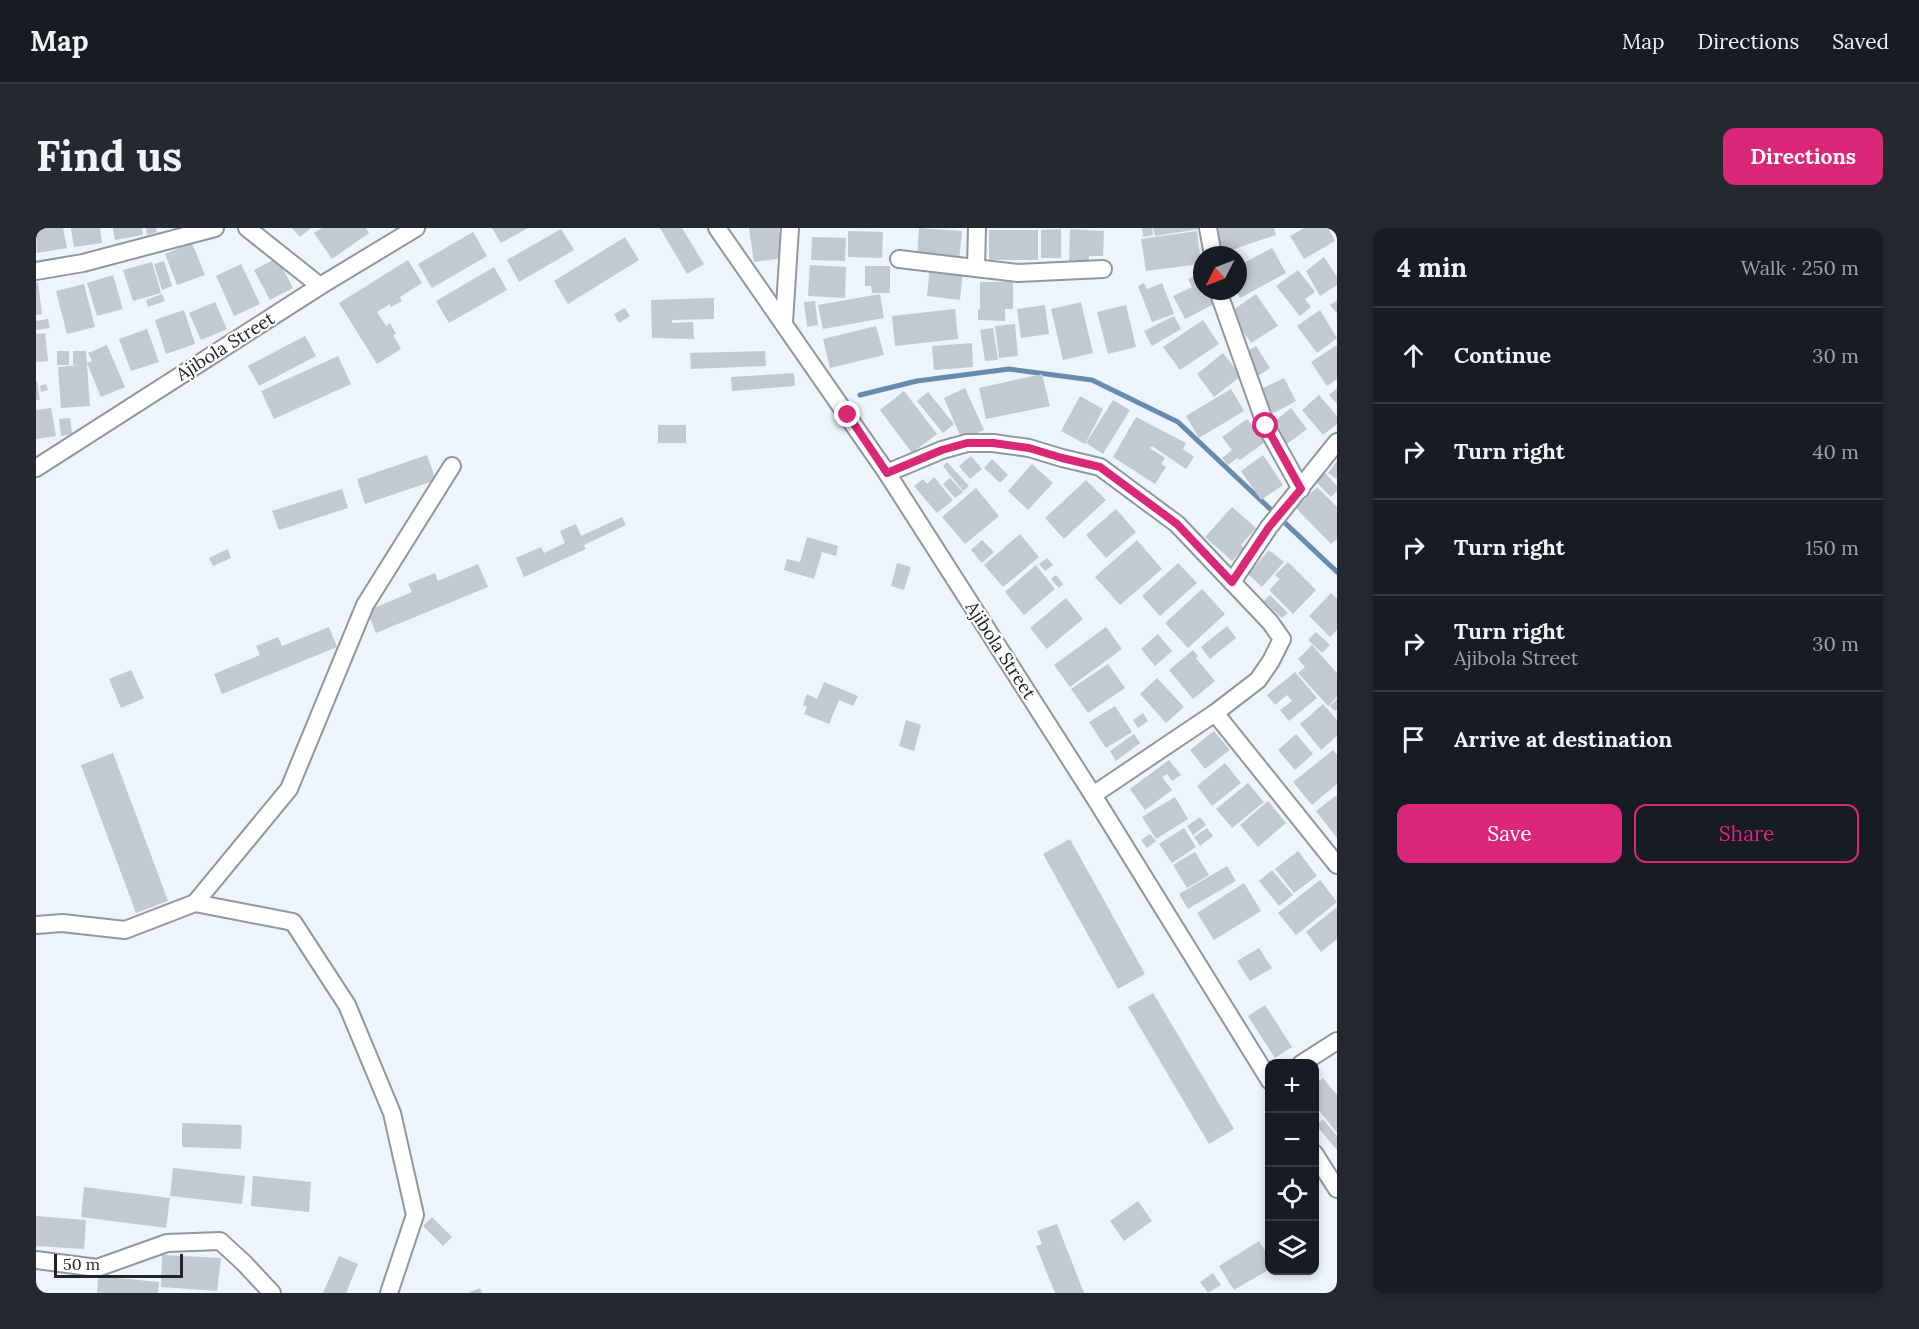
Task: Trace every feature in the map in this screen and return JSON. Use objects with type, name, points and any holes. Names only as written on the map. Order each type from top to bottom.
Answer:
[{"type":"street","points":[[36,272],[83,264],[215,228]]},
{"type":"street","points":[[247,228],[320,286]]},
{"type":"street","name":"Ajibola Street","points":[[36,468],[320,286],[416,228]]},
{"type":"street","name":"Ajibola Street","points":[[717,228],[887,473],[1094,795],[1265,1074]]},
{"type":"street","points":[[784,322],[790,228]]},
{"type":"street","points":[[976,268],[977,228]]},
{"type":"street","points":[[1208,228],[1211,246]]},
{"type":"street","points":[[899,259],[1018,273],[1102,268]]},
{"type":"street","points":[[1221,300],[1266,426],[1301,489]]},
{"type":"street","points":[[1232,582],[1269,527],[1337,442]]},
{"type":"street","points":[[887,473],[942,450],[967,443],[993,443],[1029,448],[1100,467],[1177,524],[1270,622],[1282,639],[1258,680],[1215,713],[1094,795]]},
{"type":"street","points":[[36,925],[62,923],[125,930],[195,903],[289,789],[365,605],[452,466]]},
{"type":"street","points":[[1215,713],[1337,865]]},
{"type":"street","points":[[195,903],[293,922],[347,1005],[392,1113],[414,1215],[389,1293]]},
{"type":"street","points":[[1309,1059],[1337,1041]]},
{"type":"street","points":[[1319,1161],[1337,1189]]},
{"type":"street","points":[[36,1260],[97,1268],[167,1244],[220,1241],[272,1293]]},
{"type":"building","points":[[36,228],[63,228],[67,248],[37,253]]},
{"type":"building","points":[[71,228],[100,228],[102,243],[74,247]]},
{"type":"building","points":[[113,228],[142,228],[143,235],[115,240]]},
{"type":"building","points":[[146,228],[156,228],[157,232],[147,235]]},
{"type":"building","points":[[292,228],[311,228],[300,237]]},
{"type":"building","points":[[322,228],[366,228],[369,233],[332,259],[314,233]]},
{"type":"building","points":[[492,228],[528,228],[501,243]]},
{"type":"building","points":[[660,228],[682,228],[704,264],[687,274]]},
{"type":"building","points":[[749,228],[779,228],[783,258],[754,262]]},
{"type":"building","points":[[919,228],[962,231],[959,262],[917,258]]},
{"type":"building","points":[[1142,228],[1152,228],[1153,235],[1143,237]]},
{"type":"building","points":[[1153,228],[1199,228],[1199,229],[1155,236]]},
{"type":"building","points":[[1214,228],[1274,228],[1276,235],[1243,246],[1220,246]]},
{"type":"building","points":[[1304,228],[1328,228],[1335,241],[1304,259],[1290,236]]},
{"type":"building","points":[[561,229],[574,250],[519,282],[507,260]]},
{"type":"building","points":[[1061,229],[1061,258],[1041,258],[1041,230]]},
{"type":"building","points":[[1070,229],[1104,231],[1103,256],[1089,256],[1089,266],[1069,265]]},
{"type":"building","points":[[989,230],[1038,230],[1038,260],[989,260]]},
{"type":"building","points":[[848,231],[883,232],[882,258],[848,257]]},
{"type":"building","points":[[1197,231],[1199,246],[1193,246],[1193,265],[1146,271],[1141,239]]},
{"type":"building","points":[[473,232],[487,256],[432,288],[418,264]]},
{"type":"building","points":[[625,237],[639,260],[568,304],[554,281]]},
{"type":"building","points":[[812,237],[846,238],[845,261],[811,260]]},
{"type":"building","points":[[192,243],[205,275],[177,285],[165,254]]},
{"type":"building","points":[[1272,248],[1286,273],[1247,294],[1247,261]]},
{"type":"building","points":[[1324,257],[1337,277],[1337,285],[1320,296],[1306,271]]},
{"type":"building","points":[[277,258],[293,288],[270,300],[254,270]]},
{"type":"building","points":[[408,260],[422,283],[400,297],[402,301],[391,307],[390,304],[377,312],[386,326],[390,323],[396,334],[393,335],[401,349],[377,364],[339,303]]},
{"type":"building","points":[[164,261],[172,286],[162,290],[154,264]]},
{"type":"building","points":[[152,262],[161,293],[133,301],[123,270]]},
{"type":"building","points":[[241,264],[260,304],[234,316],[216,276]]},
{"type":"building","points":[[810,265],[846,267],[845,298],[808,296]]},
{"type":"building","points":[[865,266],[890,266],[890,293],[872,293],[871,286],[865,286]]},
{"type":"building","points":[[494,267],[507,290],[449,323],[436,301]]},
{"type":"building","points":[[930,267],[963,271],[960,300],[927,296]]},
{"type":"building","points":[[1298,270],[1315,292],[1305,299],[1311,307],[1300,316],[1276,286]]},
{"type":"building","points":[[113,275],[123,309],[97,316],[87,283]]},
{"type":"building","points":[[1193,276],[1193,300],[1212,300],[1214,304],[1185,319],[1173,296],[1192,287],[1188,279]]},
{"type":"building","points":[[38,282],[42,314],[36,315],[36,283]]},
{"type":"building","points":[[980,282],[1013,282],[1013,309],[1005,309],[1005,321],[978,320]]},
{"type":"building","points":[[1144,283],[1147,289],[1162,283],[1174,314],[1152,322],[1138,286]]},
{"type":"building","points":[[84,284],[95,327],[67,334],[56,291]]},
{"type":"building","points":[[162,294],[165,301],[148,307],[146,300]]},
{"type":"building","points":[[880,294],[884,318],[823,329],[818,305]]},
{"type":"building","points":[[1256,294],[1278,326],[1251,343],[1230,312]]},
{"type":"building","points":[[714,298],[714,319],[672,320],[672,323],[693,322],[694,339],[652,338],[651,300]]},
{"type":"building","points":[[1337,300],[1337,313],[1330,305]]},
{"type":"building","points":[[815,301],[818,325],[807,327],[804,302]]},
{"type":"building","points":[[215,302],[227,329],[201,340],[189,313]]},
{"type":"building","points":[[1081,302],[1093,353],[1063,360],[1051,309]]},
{"type":"building","points":[[1045,305],[1049,334],[1021,338],[1017,309]]},
{"type":"building","points":[[1126,305],[1136,347],[1108,354],[1097,312]]},
{"type":"building","points":[[625,308],[630,316],[619,323],[614,314]]},
{"type":"building","points":[[955,309],[958,339],[895,346],[892,316]]},
{"type":"building","points":[[184,310],[195,344],[166,354],[155,320]]},
{"type":"building","points":[[1320,310],[1337,338],[1317,353],[1297,326]]},
{"type":"building","points":[[1174,316],[1181,329],[1152,346],[1144,331]]},
{"type":"building","points":[[48,319],[50,328],[36,330],[36,321]]},
{"type":"building","points":[[1203,320],[1219,344],[1180,370],[1163,347]]},
{"type":"building","points":[[1015,324],[1018,356],[999,358],[995,326]]},
{"type":"building","points":[[876,326],[884,355],[830,368],[823,339]]},
{"type":"building","points":[[993,328],[998,360],[985,361],[980,330]]},
{"type":"building","points":[[147,329],[159,362],[131,371],[119,339]]},
{"type":"building","points":[[45,333],[48,361],[36,362],[36,334]]},
{"type":"building","points":[[305,336],[316,356],[259,386],[248,366]]},
{"type":"building","points":[[972,343],[973,367],[934,370],[932,346]]},
{"type":"building","points":[[107,345],[125,387],[101,397],[87,363],[92,361],[88,353]]},
{"type":"building","points":[[1337,345],[1337,379],[1327,386],[1311,362]]},
{"type":"building","points":[[1256,346],[1270,368],[1258,376],[1244,353]]},
{"type":"building","points":[[57,351],[69,351],[69,365],[57,365]]},
{"type":"building","points":[[73,351],[86,351],[90,406],[61,408],[58,367],[80,365],[73,365]]},
{"type":"building","points":[[765,351],[766,366],[691,369],[690,353]]},
{"type":"building","points":[[1223,353],[1241,376],[1214,397],[1197,374]]},
{"type":"building","points":[[338,356],[351,384],[274,419],[261,391]]},
{"type":"building","points":[[794,373],[795,386],[732,391],[731,377]]},
{"type":"building","points":[[1042,374],[1050,406],[986,419],[979,388]]},
{"type":"building","points":[[1284,378],[1296,401],[1270,415],[1257,391]]},
{"type":"building","points":[[37,381],[40,400],[36,400]]},
{"type":"building","points":[[46,384],[48,390],[41,392],[40,386]]},
{"type":"building","points":[[965,388],[984,430],[962,440],[944,398]]},
{"type":"building","points":[[1337,388],[1337,404],[1329,395]]},
{"type":"building","points":[[1231,389],[1244,411],[1199,438],[1186,416]]},
{"type":"building","points":[[904,391],[937,434],[912,453],[880,410]]},
{"type":"building","points":[[928,392],[954,424],[943,433],[917,401]]},
{"type":"building","points":[[1319,395],[1337,416],[1337,424],[1323,435],[1302,410]]},
{"type":"building","points":[[1080,396],[1103,409],[1085,444],[1061,431]]},
{"type":"building","points":[[1113,400],[1130,410],[1103,454],[1086,443]]},
{"type":"building","points":[[51,408],[56,436],[36,439],[36,410]]},
{"type":"building","points":[[1291,408],[1307,429],[1287,444],[1271,424]]},
{"type":"building","points":[[1136,417],[1186,443],[1183,449],[1194,457],[1186,469],[1152,446],[1150,448],[1165,458],[1161,464],[1166,467],[1155,484],[1113,457]]},
{"type":"building","points":[[70,418],[72,434],[61,436],[59,419]]},
{"type":"building","points":[[1247,419],[1265,442],[1240,460],[1237,458],[1228,465],[1222,458],[1232,450],[1222,437]]},
{"type":"building","points":[[658,425],[686,425],[686,443],[658,443]]},
{"type":"building","points":[[427,455],[436,480],[365,504],[357,479]]},
{"type":"building","points":[[1263,455],[1283,485],[1261,500],[1241,471]]},
{"type":"building","points":[[971,456],[982,469],[970,479],[959,466]]},
{"type":"building","points":[[992,459],[1008,475],[1000,483],[984,468]]},
{"type":"building","points":[[1337,461],[1337,479],[1328,473]]},
{"type":"building","points":[[947,462],[969,486],[963,491],[943,466]]},
{"type":"building","points":[[1032,464],[1053,483],[1028,510],[1008,491]]},
{"type":"building","points":[[1325,473],[1337,486],[1337,491],[1331,497],[1316,482]]},
{"type":"building","points":[[934,477],[953,500],[937,513],[914,486],[923,479],[927,484]]},
{"type":"building","points":[[950,478],[963,492],[955,498],[943,484]]},
{"type":"building","points":[[1086,480],[1106,500],[1064,539],[1045,518]]},
{"type":"building","points":[[1317,487],[1337,507],[1337,539],[1331,544],[1296,508]]},
{"type":"building","points":[[976,488],[999,516],[965,544],[942,517]]},
{"type":"building","points":[[342,489],[348,508],[279,530],[272,511]]},
{"type":"building","points":[[1232,507],[1256,528],[1241,545],[1244,548],[1232,561],[1205,537]]},
{"type":"building","points":[[1116,509],[1136,532],[1106,558],[1086,535]]},
{"type":"building","points":[[622,517],[626,525],[584,545],[586,549],[524,577],[516,558],[541,547],[544,553],[565,543],[560,531],[576,524],[581,536]]},
{"type":"building","points":[[1020,534],[1039,557],[1003,587],[984,565]]},
{"type":"building","points":[[807,537],[838,546],[836,556],[822,552],[814,579],[784,570],[787,559],[800,562]]},
{"type":"building","points":[[982,540],[994,552],[982,563],[971,550]]},
{"type":"building","points":[[1137,540],[1162,569],[1120,605],[1095,577]]},
{"type":"building","points":[[228,549],[231,558],[213,566],[209,558]]},
{"type":"building","points":[[1269,550],[1284,562],[1262,587],[1248,574]]},
{"type":"building","points":[[1047,558],[1053,565],[1045,571],[1039,564]]},
{"type":"building","points":[[1288,562],[1316,590],[1293,614],[1269,590],[1280,579],[1275,575]]},
{"type":"building","points":[[897,563],[911,567],[904,590],[891,586]]},
{"type":"building","points":[[1178,563],[1197,583],[1160,616],[1142,596]]},
{"type":"building","points":[[478,564],[488,587],[376,633],[367,611],[412,592],[408,584],[435,573],[438,581]]},
{"type":"building","points":[[1036,565],[1055,589],[1024,615],[1005,592]]},
{"type":"building","points":[[1056,575],[1063,584],[1059,588],[1051,579]]},
{"type":"building","points":[[1202,589],[1225,614],[1188,648],[1165,623]]},
{"type":"building","points":[[1331,593],[1337,599],[1337,630],[1330,637],[1309,616]]},
{"type":"building","points":[[1270,595],[1288,613],[1282,618],[1264,601]]},
{"type":"building","points":[[1066,598],[1083,619],[1047,649],[1030,628]]},
{"type":"building","points":[[1227,626],[1236,638],[1210,659],[1201,647]]},
{"type":"building","points":[[329,627],[337,647],[222,694],[214,674],[260,655],[256,646],[278,637],[282,646]]},
{"type":"building","points":[[1106,627],[1122,649],[1070,687],[1054,665]]},
{"type":"building","points":[[1316,632],[1330,645],[1322,653],[1308,640]]},
{"type":"building","points":[[1158,634],[1172,651],[1155,666],[1141,649]]},
{"type":"building","points":[[1312,645],[1337,673],[1337,697],[1328,706],[1298,673],[1305,667],[1298,659]]},
{"type":"building","points":[[1193,650],[1198,656],[1196,658],[1215,681],[1193,699],[1169,670]]},
{"type":"building","points":[[1108,664],[1125,688],[1088,713],[1071,689]]},
{"type":"building","points":[[131,670],[144,698],[121,708],[109,679]]},
{"type":"building","points":[[1295,672],[1317,698],[1289,721],[1280,710],[1292,701],[1287,695],[1275,705],[1267,695]]},
{"type":"building","points":[[1157,678],[1184,707],[1166,723],[1140,694]]},
{"type":"building","points":[[824,682],[858,696],[853,706],[839,700],[829,724],[804,714],[807,707],[803,705],[807,694],[817,699]]},
{"type":"building","points":[[1337,699],[1337,710],[1335,711],[1330,706]]},
{"type":"building","points":[[1323,704],[1337,720],[1337,736],[1321,750],[1300,724]]},
{"type":"building","points":[[1115,706],[1132,732],[1106,748],[1089,722]]},
{"type":"building","points":[[1143,713],[1148,721],[1138,728],[1133,720]]},
{"type":"building","points":[[906,720],[921,725],[914,751],[899,746]]},
{"type":"building","points":[[1214,731],[1230,750],[1205,769],[1190,750]]},
{"type":"building","points":[[1134,734],[1140,743],[1116,761],[1110,751]]},
{"type":"building","points":[[1296,734],[1313,754],[1295,770],[1278,750]]},
{"type":"building","points":[[1333,750],[1337,755],[1337,784],[1312,805],[1293,782]]},
{"type":"building","points":[[113,753],[168,901],[136,913],[81,765]]},
{"type":"building","points":[[1169,760],[1181,775],[1172,781],[1167,774],[1162,777],[1172,790],[1145,810],[1130,789]]},
{"type":"building","points":[[1225,763],[1241,783],[1212,806],[1197,786]]},
{"type":"building","points":[[1248,783],[1264,802],[1232,828],[1216,809]]},
{"type":"building","points":[[1337,795],[1337,838],[1316,811]]},
{"type":"building","points":[[1175,797],[1188,819],[1156,839],[1142,817]]},
{"type":"building","points":[[1268,801],[1286,823],[1258,847],[1240,825]]},
{"type":"building","points":[[1200,817],[1206,825],[1193,835],[1187,826]]},
{"type":"building","points":[[1184,828],[1196,847],[1172,863],[1159,844]]},
{"type":"building","points":[[1207,828],[1213,836],[1200,846],[1194,837]]},
{"type":"building","points":[[1150,834],[1156,841],[1147,848],[1141,840]]},
{"type":"building","points":[[1070,839],[1145,974],[1118,989],[1043,854]]},
{"type":"building","points":[[1298,851],[1317,876],[1294,893],[1275,869]]},
{"type":"building","points":[[1195,852],[1209,875],[1187,888],[1173,865]]},
{"type":"building","points":[[1227,866],[1236,881],[1188,909],[1179,894]]},
{"type":"building","points":[[1272,870],[1293,895],[1279,906],[1259,881]]},
{"type":"building","points":[[1320,880],[1337,902],[1296,935],[1278,913]]},
{"type":"building","points":[[1244,883],[1261,911],[1214,940],[1197,913]]},
{"type":"building","points":[[1337,907],[1337,939],[1321,952],[1306,932]]},
{"type":"building","points":[[1259,948],[1272,968],[1250,981],[1237,961]]},
{"type":"building","points":[[1153,993],[1234,1129],[1209,1144],[1128,1007]]},
{"type":"building","points":[[1265,1005],[1292,1047],[1275,1058],[1248,1016]]},
{"type":"building","points":[[1323,1078],[1337,1095],[1337,1133],[1319,1110],[1319,1081]]},
{"type":"building","points":[[1323,1119],[1337,1136],[1337,1150],[1319,1129],[1319,1122]]},
{"type":"building","points":[[182,1123],[242,1125],[241,1149],[182,1147]]},
{"type":"building","points":[[173,1168],[245,1176],[242,1204],[170,1196]]},
{"type":"building","points":[[253,1176],[311,1182],[309,1212],[251,1206]]},
{"type":"building","points":[[84,1187],[170,1198],[166,1228],[81,1217]]},
{"type":"building","points":[[1138,1201],[1152,1221],[1124,1241],[1110,1221]]},
{"type":"building","points":[[36,1216],[86,1220],[84,1249],[36,1246]]},
{"type":"building","points":[[432,1217],[452,1237],[443,1246],[423,1226]]},
{"type":"building","points":[[1057,1224],[1084,1293],[1055,1293],[1036,1246],[1042,1244],[1037,1231]]},
{"type":"building","points":[[1259,1241],[1265,1250],[1265,1272],[1234,1290],[1219,1266]]},
{"type":"building","points":[[162,1255],[221,1258],[217,1291],[161,1287]]},
{"type":"building","points":[[339,1256],[358,1264],[346,1293],[323,1293]]},
{"type":"building","points":[[1213,1273],[1221,1285],[1208,1293],[1200,1282]]},
{"type":"building","points":[[98,1276],[159,1282],[158,1293],[97,1293]]},
{"type":"building","points":[[480,1288],[482,1293],[468,1293]]},
{"type":"waterway","points":[[860,395],[917,381],[1009,369],[1092,380],[1178,422],[1337,572]]},
{"type":"route","points":[[848,415],[887,473],[942,450],[967,443],[993,443],[1029,448],[1100,467],[1177,524],[1232,582],[1269,527],[1301,489],[1266,426]]}]
